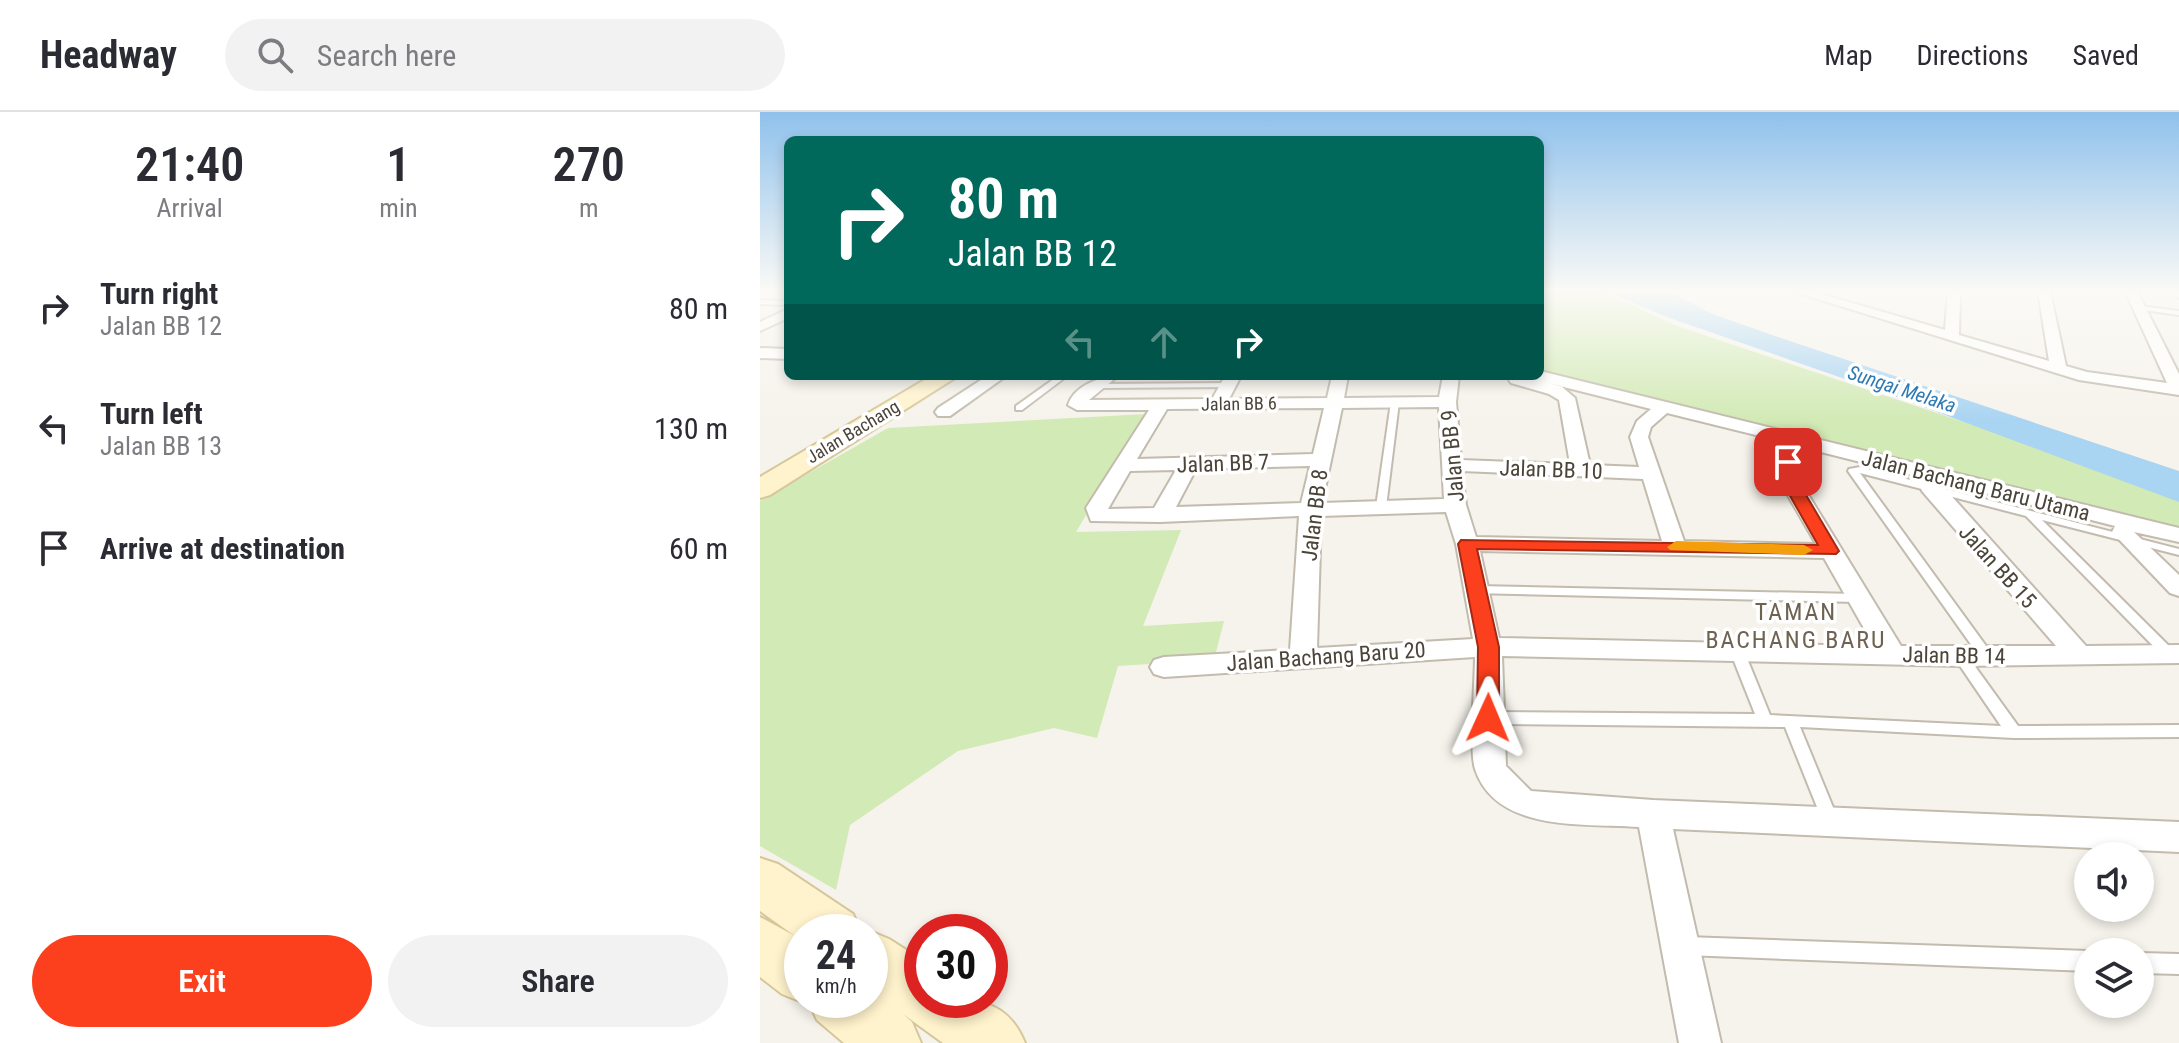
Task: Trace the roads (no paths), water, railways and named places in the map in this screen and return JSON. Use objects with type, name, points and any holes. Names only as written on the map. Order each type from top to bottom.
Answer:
[{"type":"street","points":[[1943,334],[2100,380],[2178,390]]},
{"type":"street","points":[[2052,334],[2058,368]]},
{"type":"street","points":[[2152,334],[2178,390]]},
{"type":"street","points":[[760,353],[784,354]]},
{"type":"street","name":"Jalan Bachang Baru Utama","points":[[1544,377],[1804,442],[1927,480],[2127,530],[2179,535]]},
{"type":"street","name":"Jalan Bachang","points":[[760,489],[940,380]]},
{"type":"street","points":[[944,412],[992,380]]},
{"type":"street","points":[[1218,404],[1230,380]]},
{"type":"street","name":"Jalan BB 8","points":[[1303,656],[1310,511],[1339,380]]},
{"type":"street","name":"Jalan BB 9","points":[[1450,380],[1447,402],[1455,505],[1467,544],[1488,647],[1490,767],[1511,796],[1526,804],[1653,814]]},
{"type":"street","points":[[1517,380],[1555,390],[1567,398],[1581,470]]},
{"type":"street","name":"Jalan BB 6","points":[[1104,381],[1077,401],[1077,405],[1447,402]]},
{"type":"street","points":[[1160,406],[1097,508],[1099,516],[1455,505]]},
{"type":"street","points":[[1663,407],[1643,425],[1639,437],[1675,547]]},
{"type":"street","points":[[1804,442],[1784,467],[1785,473],[1893,655]]},
{"type":"street","name":"Jalan BB 7","points":[[1126,465],[1320,460]]},
{"type":"street","points":[[1160,516],[1189,464]]},
{"type":"street","name":"Jalan BB 10","points":[[1450,465],[1651,473]]},
{"type":"street","name":"Jalan BB 15","points":[[1927,480],[2079,655]]},
{"type":"street","points":[[2127,530],[2179,588]]},
{"type":"street","points":[[1467,544],[1830,551]]},
{"type":"street","name":"Jalan BB 14","points":[[1488,647],[1974,657],[2174,654]]},
{"type":"street","name":"Jalan Bachang Baru 20","points":[[1164,667],[1303,656],[1488,647]]},
{"type":"street","points":[[1700,1043],[1653,814],[1992,826],[2179,837]]},
{"type":"street","points":[[760,881],[808,914]]},
{"type":"street","points":[[760,944],[784,961]]},
{"type":"street","points":[[860,1018],[891,1043]]},
{"type":"street","points":[[958,1018],[995,1043]]},
{"type":"lane","points":[[1019,408],[1058,380]]},
{"type":"lane","points":[[1104,381],[1230,380]]},
{"type":"lane","points":[[1381,507],[1395,402]]},
{"type":"lane","points":[[2014,732],[1974,657],[1853,471],[1927,480],[2029,513],[2127,530],[2179,552]]},
{"type":"lane","points":[[2029,513],[2174,654]]},
{"type":"lane","points":[[1477,590],[1857,598]]},
{"type":"lane","points":[[1737,651],[1765,720]]},
{"type":"lane","points":[[1488,718],[1765,720],[2014,732],[2179,731]]},
{"type":"lane","points":[[1790,721],[1831,822]]},
{"type":"lane","points":[[1679,946],[2074,960]]},
{"type":"lane","points":[[2154,963],[2179,964]]},
{"type":"water","name":"Sungai Melaka","points":[[1717,334],[1771,334],[2179,471],[2179,502],[1894,396]]},
{"type":"district","name":"TAMAN BACHANG BARU","points":[[1796,626]]}]
